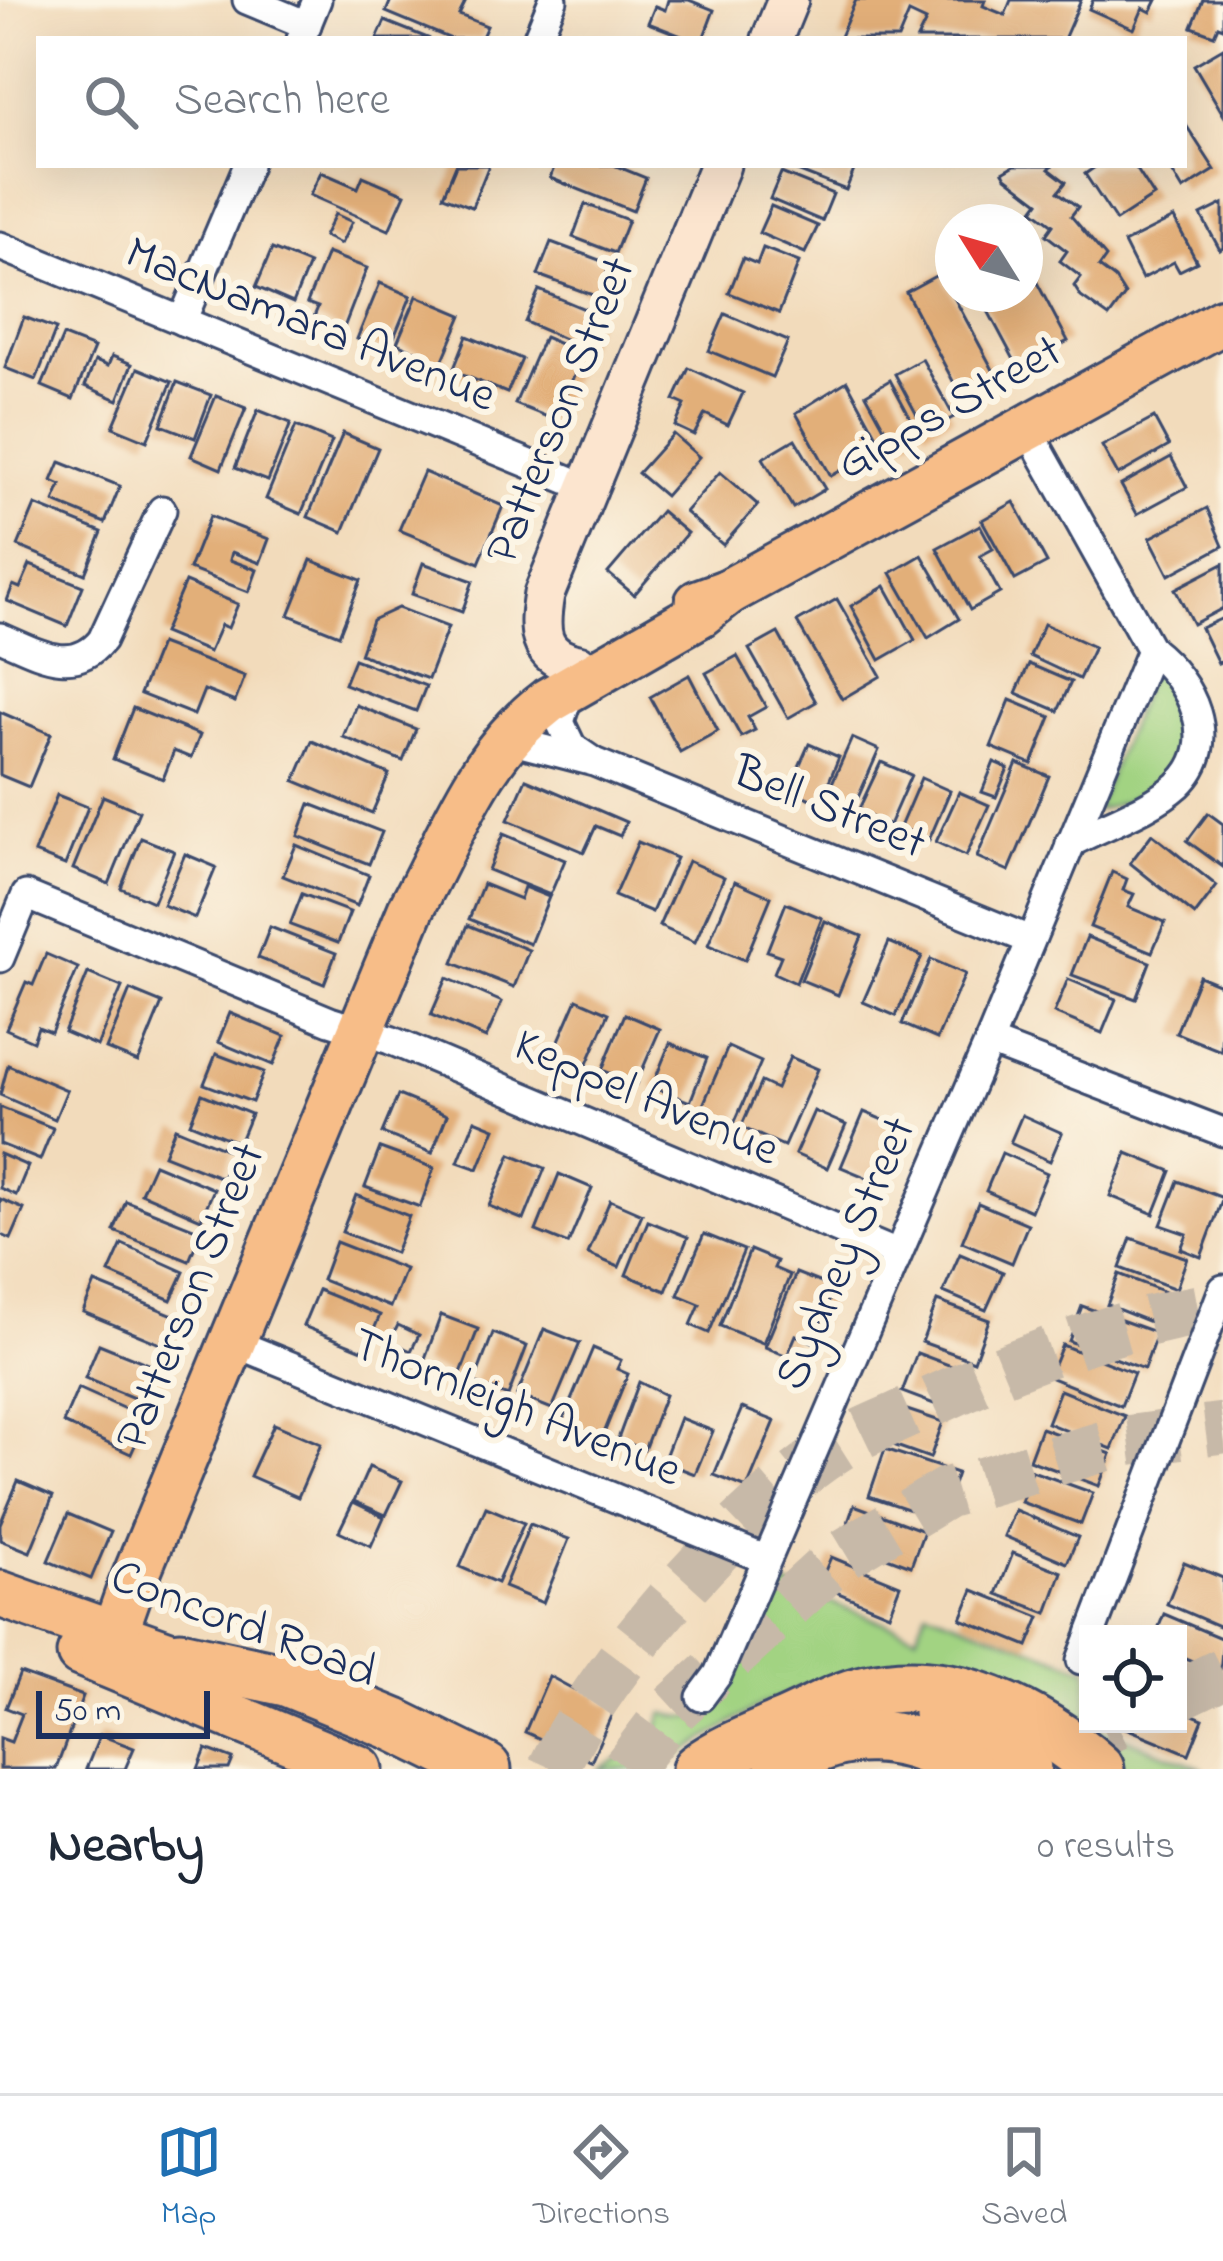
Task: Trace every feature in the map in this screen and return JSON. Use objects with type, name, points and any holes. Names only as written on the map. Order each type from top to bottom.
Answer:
[{"type":"highway","points":[[180,1658],[307,1688],[484,1769]]},
{"type":"highway","points":[[783,1748],[829,1703],[868,1690],[924,1686],[1000,1705],[1066,1742],[1098,1769]]},
{"type":"highway","points":[[698,1769],[725,1750],[783,1748],[847,1709],[895,1705],[967,1723],[1006,1749],[1025,1769]]},
{"type":"highway","points":[[783,1748],[796,1756],[858,1736],[892,1737],[926,1746],[966,1769]]},
{"type":"main road","name":"Gipps Street","points":[[575,676],[700,614],[728,592],[1223,321]]},
{"type":"main road","name":"Patterson Street","points":[[109,1648],[412,907],[470,790],[505,739],[575,676]]},
{"type":"main road","name":"Patterson Street","points":[[412,907],[432,837],[480,740],[515,704],[575,676]]},
{"type":"main road","name":"Concord Road","points":[[0,1594],[109,1648],[307,1759],[360,1769]]},
{"type":"main road","name":"Concord Road","points":[[0,1619],[109,1648],[180,1658],[383,1738],[442,1769]]},
{"type":"street","points":[[247,0],[308,21]]},
{"type":"street","points":[[538,36],[553,0]]},
{"type":"street","points":[[773,36],[788,0]]},
{"type":"street","points":[[182,321],[247,168]]},
{"type":"street","name":"Patterson Street","points":[[575,676],[543,645],[539,632],[544,594],[719,168]]},
{"type":"street","name":"MacNamara Avenue","points":[[0,246],[586,487]]},
{"type":"street","points":[[1028,428],[1150,650],[1172,665],[1187,685],[1198,713],[1201,739],[1192,767],[1176,786],[1070,843]]},
{"type":"street","points":[[0,637],[56,660],[75,660],[92,652],[102,640],[162,510]]},
{"type":"street","name":"Sydney Street","points":[[701,1697],[718,1674],[989,1042],[1150,650]]},
{"type":"street","points":[[575,676],[560,722],[572,747],[594,762]]},
{"type":"street","name":"Bell Street","points":[[505,739],[594,762],[1030,940]]},
{"type":"street","name":"Keppel Avenue","points":[[0,958],[26,895],[389,1040],[896,1253]]},
{"type":"street","points":[[989,1042],[1223,1132]]},
{"type":"street","points":[[1095,1625],[1223,1289]]},
{"type":"street","name":"Thornleigh Avenue","points":[[232,1342],[765,1559]]},
{"type":"green space","points":[[1154,663],[1186,712],[1182,747],[1173,763],[1145,789],[1096,810]]},
{"type":"green space","points":[[766,1578],[916,1635],[927,1610],[1079,1666],[1079,1733],[1111,1733],[1204,1769],[1124,1769],[1103,1747],[829,1677],[762,1704],[672,1760],[632,1769],[598,1769],[651,1743],[664,1713],[695,1716],[721,1699]]},
{"type":"building","points":[[391,0],[458,0],[465,3],[459,15],[487,26],[482,36],[444,36],[386,12]]},
{"type":"building","points":[[668,0],[689,0],[714,10],[704,36],[681,36],[648,23],[655,6],[665,10]]},
{"type":"building","points":[[856,0],[985,0],[983,6],[1005,15],[1011,0],[1081,0],[1065,36],[918,36],[926,21],[909,13],[899,36],[840,36]]},
{"type":"building","points":[[1093,0],[1157,0],[1151,12],[1143,8],[1134,29],[1089,9]]},
{"type":"building","points":[[1203,0],[1223,0],[1223,28],[1218,26],[1214,35],[1192,27]]},
{"type":"building","points":[[385,21],[422,36],[378,36]]},
{"type":"building","points":[[1223,48],[1223,114],[1194,65]]},
{"type":"building","points":[[1187,127],[1215,170],[1183,190],[1170,168],[1187,168]]},
{"type":"building","points":[[455,168],[488,168],[472,207],[443,196]]},
{"type":"building","points":[[554,168],[621,168],[646,178],[633,211],[550,178]]},
{"type":"building","points":[[790,168],[849,168],[854,170],[846,190]]},
{"type":"building","points":[[1010,168],[1050,168],[1066,182],[1058,192],[1078,207],[1071,216],[1106,257],[1099,267],[1125,295],[1109,317],[1074,286],[1081,277],[1060,261],[1067,251],[1046,235],[1053,225],[1043,218],[1043,204],[1003,172]]},
{"type":"building","points":[[1094,168],[1136,168],[1154,196],[1116,221],[1085,174]]},
{"type":"building","points":[[321,172],[358,188],[363,176],[405,194],[389,230],[310,195]]},
{"type":"building","points":[[781,173],[833,194],[822,221],[770,199]]},
{"type":"building","points":[[585,204],[628,220],[615,253],[573,237]]},
{"type":"building","points":[[1223,204],[1223,248],[1220,250],[1201,215]]},
{"type":"building","points":[[771,206],[818,226],[805,253],[759,233]]},
{"type":"building","points":[[335,214],[352,222],[341,244],[324,236]]},
{"type":"building","points":[[1174,218],[1197,262],[1179,271],[1174,262],[1142,279],[1124,243]]},
{"type":"building","points":[[551,242],[610,264],[598,297],[538,275]]},
{"type":"building","points":[[763,248],[799,262],[779,313],[729,293],[743,258],[757,264]]},
{"type":"building","points":[[272,249],[309,264],[293,303],[256,287]]},
{"type":"building","points":[[327,253],[367,268],[343,330],[313,319],[318,307],[307,303]]},
{"type":"building","points":[[935,276],[935,312],[962,312],[1000,383],[964,402],[906,292]]},
{"type":"building","points":[[380,283],[411,296],[388,352],[357,339]]},
{"type":"building","points":[[539,290],[599,315],[585,348],[525,322]]},
{"type":"building","points":[[1043,294],[1068,341],[1018,367],[989,312],[1043,312]]},
{"type":"building","points":[[417,296],[462,315],[438,371],[422,364],[426,356],[397,343]]},
{"type":"building","points":[[725,314],[788,341],[772,377],[709,351]]},
{"type":"building","points":[[24,317],[56,329],[36,380],[5,368]]},
{"type":"building","points":[[63,336],[94,348],[73,399],[42,386]]},
{"type":"building","points":[[467,336],[522,359],[507,393],[453,371]]},
{"type":"building","points":[[544,337],[583,354],[555,420],[515,404]]},
{"type":"building","points":[[112,356],[132,364],[118,400],[85,386],[95,361],[108,366]]},
{"type":"building","points":[[922,359],[954,417],[926,432],[895,374]]},
{"type":"building","points":[[138,368],[172,382],[147,441],[113,427]]},
{"type":"building","points":[[689,368],[743,393],[728,425],[705,414],[694,435],[675,426],[685,405],[674,400]]},
{"type":"building","points":[[890,380],[919,434],[895,447],[866,394]]},
{"type":"building","points":[[847,381],[883,447],[831,476],[796,413]]},
{"type":"building","points":[[177,382],[211,395],[195,438],[161,425]]},
{"type":"building","points":[[216,396],[246,408],[221,469],[191,456]]},
{"type":"building","points":[[258,410],[291,423],[268,481],[235,468]]},
{"type":"building","points":[[1154,418],[1169,446],[1118,475],[1102,446]]},
{"type":"building","points":[[296,426],[332,441],[301,514],[266,499]]},
{"type":"building","points":[[343,433],[378,448],[343,532],[308,517]]},
{"type":"building","points":[[673,434],[699,457],[665,496],[638,473]]},
{"type":"building","points":[[795,439],[825,489],[793,508],[763,458]]},
{"type":"building","points":[[1171,457],[1187,487],[1137,514],[1121,485]]},
{"type":"building","points":[[60,462],[120,486],[105,523],[54,502],[61,485],[52,481]]},
{"type":"building","points":[[424,472],[503,506],[479,563],[399,530]]},
{"type":"building","points":[[720,472],[758,505],[723,545],[685,512]]},
{"type":"building","points":[[1014,502],[1047,563],[1015,580],[982,520]]},
{"type":"building","points":[[35,505],[102,532],[85,574],[18,546]]},
{"type":"building","points":[[1207,508],[1223,546],[1169,575],[1150,538]]},
{"type":"building","points":[[661,511],[687,533],[634,595],[608,573]]},
{"type":"building","points":[[210,516],[269,539],[260,563],[232,552],[230,560],[257,570],[249,592],[189,569]]},
{"type":"building","points":[[980,525],[993,549],[980,556],[1000,593],[970,610],[937,548]]},
{"type":"building","points":[[922,555],[959,619],[928,638],[891,573]]},
{"type":"building","points":[[311,560],[361,580],[339,635],[289,615]]},
{"type":"building","points":[[423,563],[473,581],[462,612],[412,594]]},
{"type":"building","points":[[1223,564],[1223,608],[1193,624],[1175,589]]},
{"type":"building","points":[[30,565],[83,586],[67,626],[7,601],[13,585],[20,588]]},
{"type":"building","points":[[185,582],[238,604],[228,628],[221,625],[209,652],[163,633]]},
{"type":"building","points":[[885,586],[915,640],[880,660],[851,606]]},
{"type":"building","points":[[837,599],[881,676],[842,699],[797,622]]},
{"type":"building","points":[[398,608],[448,627],[428,679],[360,654],[372,620]]},
{"type":"building","points":[[1223,618],[1223,661],[1218,663],[1201,628]]},
{"type":"building","points":[[1044,624],[1094,647],[1079,679],[1030,656]]},
{"type":"building","points":[[778,633],[816,702],[788,718],[749,649]]},
{"type":"building","points":[[160,644],[245,676],[235,702],[204,690],[194,715],[140,694]]},
{"type":"building","points":[[737,656],[766,707],[748,717],[755,730],[741,737],[706,673]]},
{"type":"building","points":[[354,659],[426,686],[416,711],[344,684]]},
{"type":"building","points":[[1029,664],[1071,682],[1058,711],[1016,693]]},
{"type":"building","points":[[689,675],[718,731],[680,752],[650,697]]},
{"type":"building","points":[[1010,700],[1051,717],[1032,764],[991,747]]},
{"type":"building","points":[[356,705],[416,729],[403,761],[343,737]]},
{"type":"building","points":[[133,708],[200,735],[191,758],[174,751],[163,779],[113,759]]},
{"type":"building","points":[[0,712],[51,734],[29,787],[0,775]]},
{"type":"building","points":[[852,738],[879,750],[852,811],[825,799]]},
{"type":"building","points":[[312,741],[389,774],[372,813],[295,781]]},
{"type":"building","points":[[809,744],[839,757],[820,803],[789,789]]},
{"type":"building","points":[[881,762],[911,775],[889,825],[858,811]]},
{"type":"building","points":[[994,762],[1008,768],[996,797],[982,792]]},
{"type":"building","points":[[1017,763],[1049,776],[1009,871],[977,857]]},
{"type":"building","points":[[921,778],[950,791],[929,840],[900,827]]},
{"type":"building","points":[[526,779],[626,822],[620,836],[596,826],[584,852],[508,820]]},
{"type":"building","points":[[959,792],[989,805],[966,856],[936,842]]},
{"type":"building","points":[[57,795],[88,807],[65,865],[34,853]]},
{"type":"building","points":[[103,796],[139,811],[109,884],[73,869]]},
{"type":"building","points":[[310,804],[382,832],[369,864],[298,836]]},
{"type":"building","points":[[1208,813],[1223,824],[1223,867],[1187,841]]},
{"type":"building","points":[[503,834],[565,860],[550,895],[488,870]]},
{"type":"building","points":[[1152,834],[1217,886],[1195,915],[1130,863]]},
{"type":"building","points":[[141,838],[174,851],[153,902],[121,888]]},
{"type":"building","points":[[638,842],[676,858],[652,912],[614,896]]},
{"type":"building","points":[[296,845],[369,875],[357,906],[283,876]]},
{"type":"building","points":[[185,854],[216,867],[195,918],[163,905]]},
{"type":"building","points":[[688,861],[724,877],[695,942],[659,926]]},
{"type":"building","points":[[1112,872],[1127,879],[1123,890],[1134,894],[1128,907],[1165,922],[1152,952],[1090,927]]},
{"type":"building","points":[[735,881],[771,897],[745,960],[708,945]]},
{"type":"building","points":[[483,884],[520,899],[524,887],[549,897],[530,944],[469,919]]},
{"type":"building","points":[[302,894],[350,912],[338,943],[290,925]]},
{"type":"building","points":[[786,903],[822,918],[796,983],[774,973],[781,956],[767,951]]},
{"type":"building","points":[[825,921],[862,936],[838,995],[801,980]]},
{"type":"building","points":[[468,925],[529,950],[514,987],[453,963]]},
{"type":"building","points":[[270,927],[336,953],[324,984],[258,958]]},
{"type":"building","points":[[1087,937],[1150,962],[1136,999],[1072,975]]},
{"type":"building","points":[[889,942],[922,956],[896,1016],[863,1002]]},
{"type":"building","points":[[46,954],[78,968],[51,1032],[38,1027],[33,1041],[6,1029],[26,982],[33,985]]},
{"type":"building","points":[[931,959],[965,974],[937,1039],[902,1024]]},
{"type":"building","points":[[88,973],[122,987],[97,1046],[64,1032]]},
{"type":"building","points":[[1199,976],[1223,986],[1221,1051],[1176,1033]]},
{"type":"building","points":[[447,978],[502,1002],[486,1038],[431,1015]]},
{"type":"building","points":[[1068,979],[1116,999],[1102,1033],[1054,1013]]},
{"type":"building","points":[[130,990],[162,1003],[138,1062],[106,1049]]},
{"type":"building","points":[[577,999],[609,1013],[586,1066],[554,1052]]},
{"type":"building","points":[[230,1013],[285,1036],[273,1065],[218,1042]]},
{"type":"building","points":[[625,1014],[660,1029],[636,1084],[602,1070]]},
{"type":"building","points":[[670,1043],[707,1058],[690,1102],[652,1087]]},
{"type":"building","points":[[728,1047],[761,1062],[733,1126],[700,1112]]},
{"type":"building","points":[[216,1054],[264,1072],[252,1102],[204,1084]]},
{"type":"building","points":[[790,1057],[818,1069],[784,1146],[741,1127],[761,1082],[776,1089]]},
{"type":"building","points":[[8,1065],[67,1090],[55,1119],[0,1095]]},
{"type":"building","points":[[202,1094],[251,1114],[239,1143],[190,1123]]},
{"type":"building","points":[[398,1095],[447,1115],[432,1153],[382,1133]]},
{"type":"building","points":[[0,1107],[53,1128],[40,1160],[0,1144]]},
{"type":"building","points":[[814,1111],[846,1125],[827,1168],[795,1154]]},
{"type":"building","points":[[864,1112],[900,1127],[877,1182],[841,1167]]},
{"type":"building","points":[[1022,1115],[1062,1133],[1050,1161],[1010,1143]]},
{"type":"building","points":[[475,1120],[495,1128],[478,1169],[458,1162]]},
{"type":"building","points":[[175,1128],[233,1152],[222,1178],[164,1155]]},
{"type":"building","points":[[380,1148],[434,1168],[420,1207],[365,1187]]},
{"type":"building","points":[[1002,1153],[1047,1173],[1031,1211],[986,1191]]},
{"type":"building","points":[[1127,1153],[1171,1171],[1154,1214],[1110,1196]]},
{"type":"building","points":[[0,1154],[28,1166],[16,1195],[0,1188]]},
{"type":"building","points":[[511,1154],[545,1168],[524,1220],[489,1206]]},
{"type":"building","points":[[154,1164],[214,1189],[201,1219],[141,1193]]},
{"type":"building","points":[[559,1174],[592,1188],[568,1244],[536,1231]]},
{"type":"building","points":[[1178,1181],[1223,1198],[1201,1257],[1181,1249],[1187,1234],[1161,1225]]},
{"type":"building","points":[[356,1195],[409,1216],[395,1253],[342,1232]]},
{"type":"building","points":[[0,1199],[24,1209],[11,1239],[0,1234]]},
{"type":"building","points":[[610,1200],[642,1214],[619,1267],[588,1254]]},
{"type":"building","points":[[126,1201],[201,1231],[189,1261],[114,1231]]},
{"type":"building","points":[[978,1203],[1028,1224],[1012,1263],[962,1242]]},
{"type":"building","points":[[648,1221],[688,1237],[666,1291],[626,1275]]},
{"type":"building","points":[[704,1234],[744,1250],[709,1333],[691,1325],[700,1304],[678,1295]]},
{"type":"building","points":[[1131,1238],[1187,1258],[1176,1289],[1120,1268]]},
{"type":"building","points":[[336,1242],[405,1269],[390,1307],[322,1280]]},
{"type":"building","points":[[122,1244],[184,1272],[171,1300],[109,1273]]},
{"type":"building","points":[[750,1250],[777,1261],[774,1268],[790,1275],[763,1343],[720,1326]]},
{"type":"building","points":[[960,1254],[1003,1272],[986,1310],[943,1292]]},
{"type":"building","points":[[796,1273],[834,1288],[813,1342],[796,1335],[787,1356],[765,1347]]},
{"type":"building","points":[[1119,1274],[1173,1295],[1160,1326],[1107,1305]]},
{"type":"building","points":[[95,1283],[176,1316],[165,1346],[83,1312]]},
{"type":"building","points":[[318,1290],[380,1315],[365,1351],[303,1326]]},
{"type":"building","points":[[937,1301],[989,1320],[974,1361],[922,1342]]},
{"type":"building","points":[[1082,1306],[1157,1333],[1144,1369],[1069,1341]]},
{"type":"building","points":[[441,1315],[478,1329],[459,1378],[423,1364]]},
{"type":"building","points":[[398,1325],[419,1335],[411,1351],[390,1341]]},
{"type":"building","points":[[544,1329],[580,1343],[552,1409],[517,1395]]},
{"type":"building","points":[[493,1333],[527,1346],[508,1396],[474,1383]]},
{"type":"building","points":[[99,1344],[156,1367],[141,1401],[85,1378]]},
{"type":"building","points":[[1062,1345],[1134,1373],[1121,1406],[1049,1377]]},
{"type":"building","points":[[593,1348],[621,1360],[617,1369],[628,1374],[602,1438],[562,1422]]},
{"type":"building","points":[[917,1353],[957,1368],[942,1407],[902,1392]]},
{"type":"building","points":[[639,1382],[665,1395],[644,1450],[618,1439]]},
{"type":"building","points":[[78,1388],[147,1419],[131,1454],[63,1423]]},
{"type":"building","points":[[1060,1390],[1125,1416],[1112,1449],[1047,1423]]},
{"type":"building","points":[[895,1406],[943,1422],[930,1458],[882,1441]]},
{"type":"building","points":[[742,1408],[775,1421],[747,1488],[714,1475]]},
{"type":"building","points":[[680,1418],[713,1431],[695,1474],[663,1462]]},
{"type":"building","points":[[274,1424],[321,1444],[298,1497],[250,1476]]},
{"type":"building","points":[[1041,1428],[1111,1454],[1099,1486],[1029,1460]]},
{"type":"building","points":[[885,1449],[957,1473],[941,1520],[869,1496]]},
{"type":"building","points":[[369,1467],[402,1481],[386,1515],[354,1501]]},
{"type":"building","points":[[1032,1471],[1093,1493],[1081,1524],[1021,1502]]},
{"type":"building","points":[[18,1481],[53,1496],[30,1552],[0,1540],[0,1524]]},
{"type":"building","points":[[353,1502],[384,1517],[371,1546],[339,1531]]},
{"type":"building","points":[[854,1505],[924,1531],[911,1566],[842,1540]]},
{"type":"building","points":[[486,1507],[524,1523],[497,1583],[460,1567]]},
{"type":"building","points":[[1015,1510],[1078,1537],[1067,1563],[1004,1536]]},
{"type":"building","points":[[68,1514],[111,1532],[91,1579],[48,1561]]},
{"type":"building","points":[[530,1524],[569,1539],[543,1603],[504,1587]]},
{"type":"building","points":[[1013,1553],[1062,1572],[1047,1613],[997,1594]]},
{"type":"building","points":[[831,1557],[900,1585],[889,1614],[819,1585]]},
{"type":"building","points":[[1184,1562],[1223,1578],[1223,1628],[1167,1604]]},
{"type":"building","points":[[973,1590],[1040,1617],[1028,1646],[961,1619]]},
{"type":"building","points":[[1164,1614],[1223,1639],[1220,1673],[1187,1659],[1187,1625],[1160,1625]]},
{"type":"building","points":[[1187,1665],[1204,1672],[1191,1704],[1187,1702]]},
{"type":"building","points":[[20,1673],[83,1696],[56,1769],[0,1769],[0,1738],[11,1742],[22,1714],[6,1708]]},
{"type":"building","points":[[549,1676],[615,1707],[591,1761],[577,1755],[575,1761],[525,1732]]},
{"type":"building","points":[[1187,1713],[1203,1719],[1189,1754],[1138,1733],[1187,1733]]},
{"type":"building","points":[[100,1735],[134,1748],[125,1769],[86,1769]]},
{"type":"building","points":[[206,1749],[233,1759],[229,1769],[198,1769]]},
{"type":"tunnel","points":[[553,1769],[605,1683],[678,1591],[761,1507],[840,1445],[1065,1346],[1143,1322],[1223,1306]]},
{"type":"tunnel","points":[[627,1769],[669,1713],[838,1558],[946,1493],[1118,1442],[1223,1428]]},
{"type":"tunnel","points":[[1187,1691],[1223,1673]]},
{"type":"tunnel","points":[[1034,1764],[1098,1733]]}]
